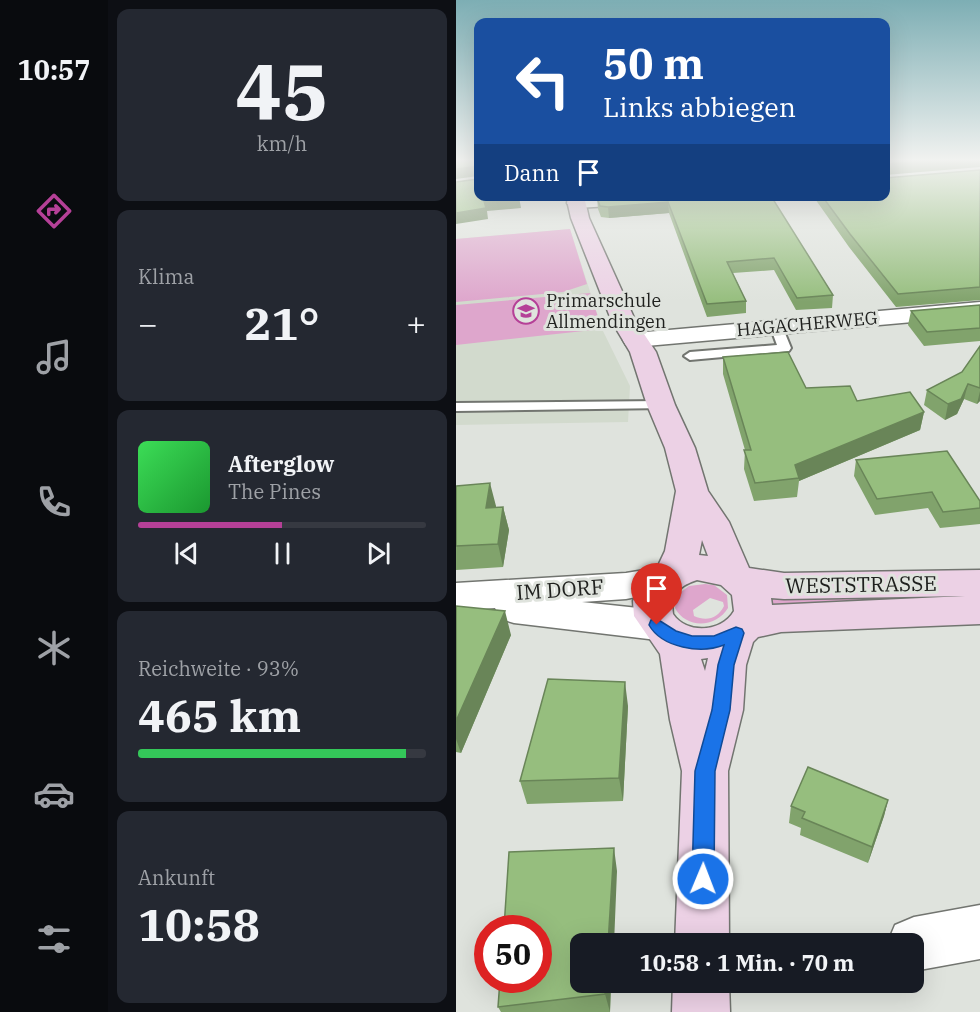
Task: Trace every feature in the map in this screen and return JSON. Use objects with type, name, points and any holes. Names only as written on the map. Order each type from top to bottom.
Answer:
[{"type":"street","points":[[577,207],[579,218],[624,322],[643,352],[661,405],[680,448],[692,491],[712,522],[737,577],[749,589],[754,606],[741,629],[726,665],[721,710],[705,771],[702,933]]},
{"type":"street","name":"HAGACHERWEG","points":[[635,340],[980,309]]},
{"type":"street","points":[[692,491],[684,543],[668,577],[655,590],[650,602],[651,614],[680,651],[685,667],[689,712],[705,771]]},
{"type":"street","points":[[668,577],[683,570],[709,567],[737,577]]},
{"type":"street","name":"IM DORF","points":[[456,597],[626,586],[668,577]]},
{"type":"street","name":"WESTSTRASSE","points":[[737,577],[784,586],[980,583]]},
{"type":"street","name":"IM DORF","points":[[456,603],[663,630]]},
{"type":"street","name":"WESTSTRASSE","points":[[741,629],[781,618],[980,610]]},
{"type":"street","points":[[663,630],[680,640],[703,644],[716,642],[741,629]]},
{"type":"street","points":[[924,942],[980,932]]},
{"type":"street","points":[[701,993],[701,1012]]},
{"type":"lane","points":[[690,356],[785,348],[776,326]]},
{"type":"lane","points":[[456,407],[661,405]]},
{"type":"shaded area","name":"Primarschule Allmendingen","points":[[570,229],[602,329],[630,386],[628,422],[456,425],[456,239]]},
{"type":"shaded area","points":[[570,229],[587,284],[563,292],[456,302],[456,239]]},
{"type":"shaded area","points":[[590,293],[602,329],[456,345],[456,305]]},
{"type":"shaded area","points":[[714,585],[727,595],[728,608],[723,615],[709,622],[693,623],[686,620],[675,608],[677,595],[689,586]],"holes":[[[710,598],[723,602],[722,610],[712,618],[703,619],[694,616],[693,610]]]},
{"type":"shaded area","points":[[980,592],[980,600],[771,607],[770,596]]},
{"type":"building","points":[[456,207],[486,208],[456,213]]},
{"type":"building","points":[[670,207],[778,207],[833,295],[797,298],[774,258],[727,262],[746,301],[707,304]]},
{"type":"building","points":[[830,207],[980,207],[980,287],[898,294]]},
{"type":"building","points":[[980,305],[980,328],[927,332],[911,311]]},
{"type":"building","points":[[980,346],[980,388],[968,384],[961,399],[948,404],[927,390],[962,372]]},
{"type":"building","points":[[788,352],[806,388],[850,386],[857,401],[910,392],[924,412],[795,465],[799,478],[755,483],[744,450],[751,450],[723,357]]},
{"type":"building","points":[[947,451],[980,501],[980,508],[943,512],[932,492],[877,499],[856,460]]},
{"type":"building","points":[[490,483],[486,508],[503,507],[498,544],[456,546],[456,486]]},
{"type":"building","points":[[456,606],[505,611],[456,721]]},
{"type":"building","points":[[548,679],[625,682],[619,778],[520,781]]},
{"type":"building","points":[[808,767],[888,800],[872,847],[802,818],[805,812],[791,806]]},
{"type":"building","points":[[614,848],[609,933],[570,933],[570,993],[605,994],[498,1007],[499,993],[552,993],[552,915],[505,915],[509,852]]},
{"type":"place","name":"Primarschule Allmendingen","points":[[526,311]]},
{"type":"route","points":[[657,625],[670,636],[692,643],[716,642],[736,633],[726,665],[721,710],[705,771],[703,879]]}]
